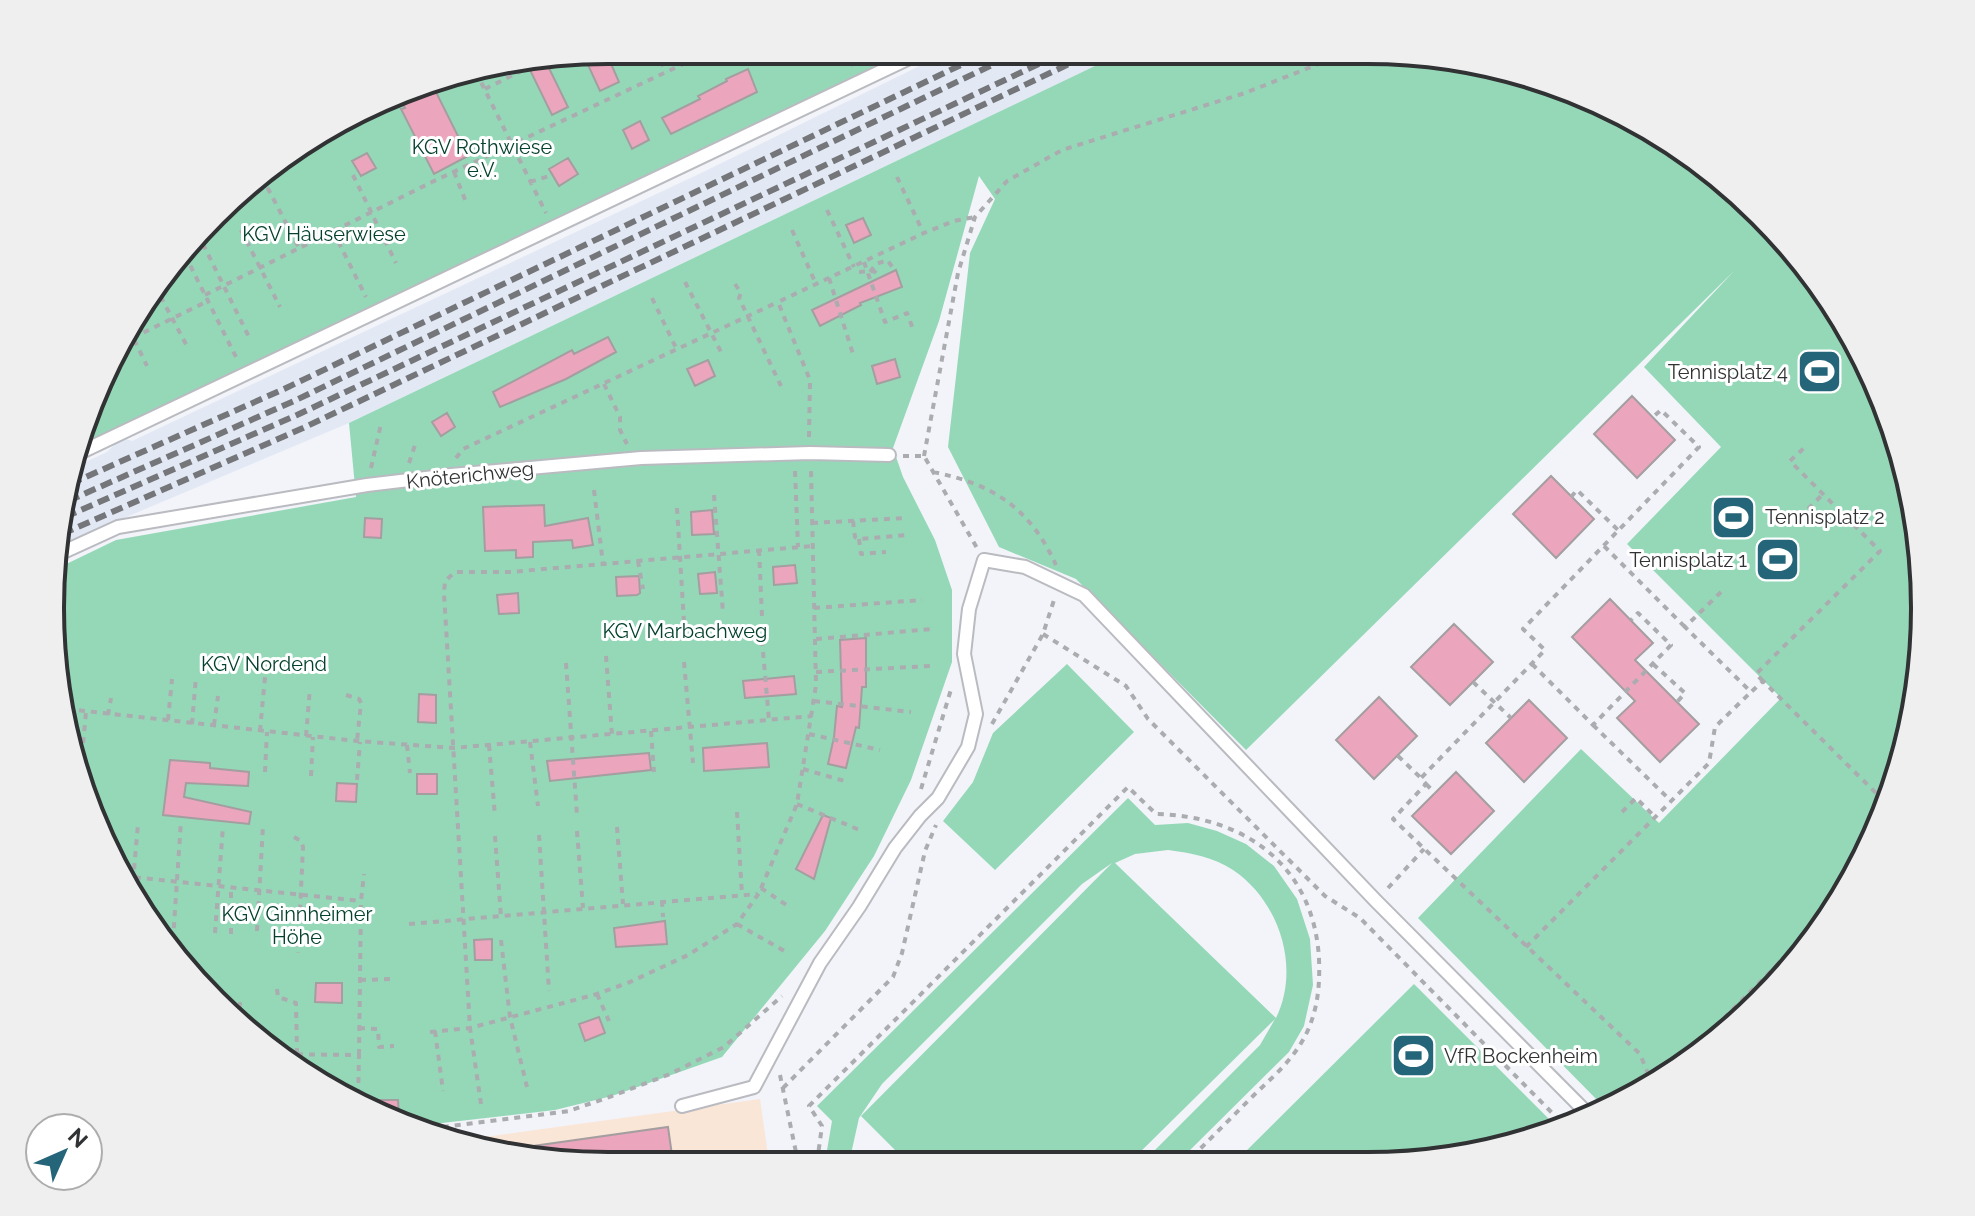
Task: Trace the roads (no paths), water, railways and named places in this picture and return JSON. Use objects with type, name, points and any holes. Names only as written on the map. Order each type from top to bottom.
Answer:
[{"type":"lane","points":[[88,449],[897,64]]},
{"type":"lane","name":"Knöterichweg","points":[[68,550],[118,527],[367,485],[451,475],[641,458],[810,453],[889,455]]},
{"type":"lane","points":[[682,1106],[754,1087],[820,963],[920,816],[938,798],[968,747],[976,714],[964,654],[969,609],[984,560],[1025,567],[1084,595],[1376,901],[1582,1108]]},
{"type":"railway","points":[[80,480],[284,389],[963,64]]},
{"type":"railway","points":[[75,498],[294,401],[994,64]]},
{"type":"railway","points":[[72,514],[297,415],[1039,64]]},
{"type":"railway","points":[[70,531],[303,428],[1069,64]]},
{"type":"place","name":"Tennisplatz 4","points":[[1819,372]]},
{"type":"place","name":"Tennisplatz 2","points":[[1734,517]]},
{"type":"place","name":"Tennisplatz 1","points":[[1778,560]]},
{"type":"place","name":"VfR Bockenheim","points":[[1413,1056]]},
{"type":"park label","name":"KGV Rothwiese e.V.","points":[[482,158]]},
{"type":"park label","name":"KGV Häuserwiese","points":[[324,234]]},
{"type":"park label","name":"KGV Marbachweg","points":[[685,631]]},
{"type":"park label","name":"KGV Nordend","points":[[264,664]]},
{"type":"park label","name":"KGV Ginnheimer Höhe","points":[[297,926]]}]
